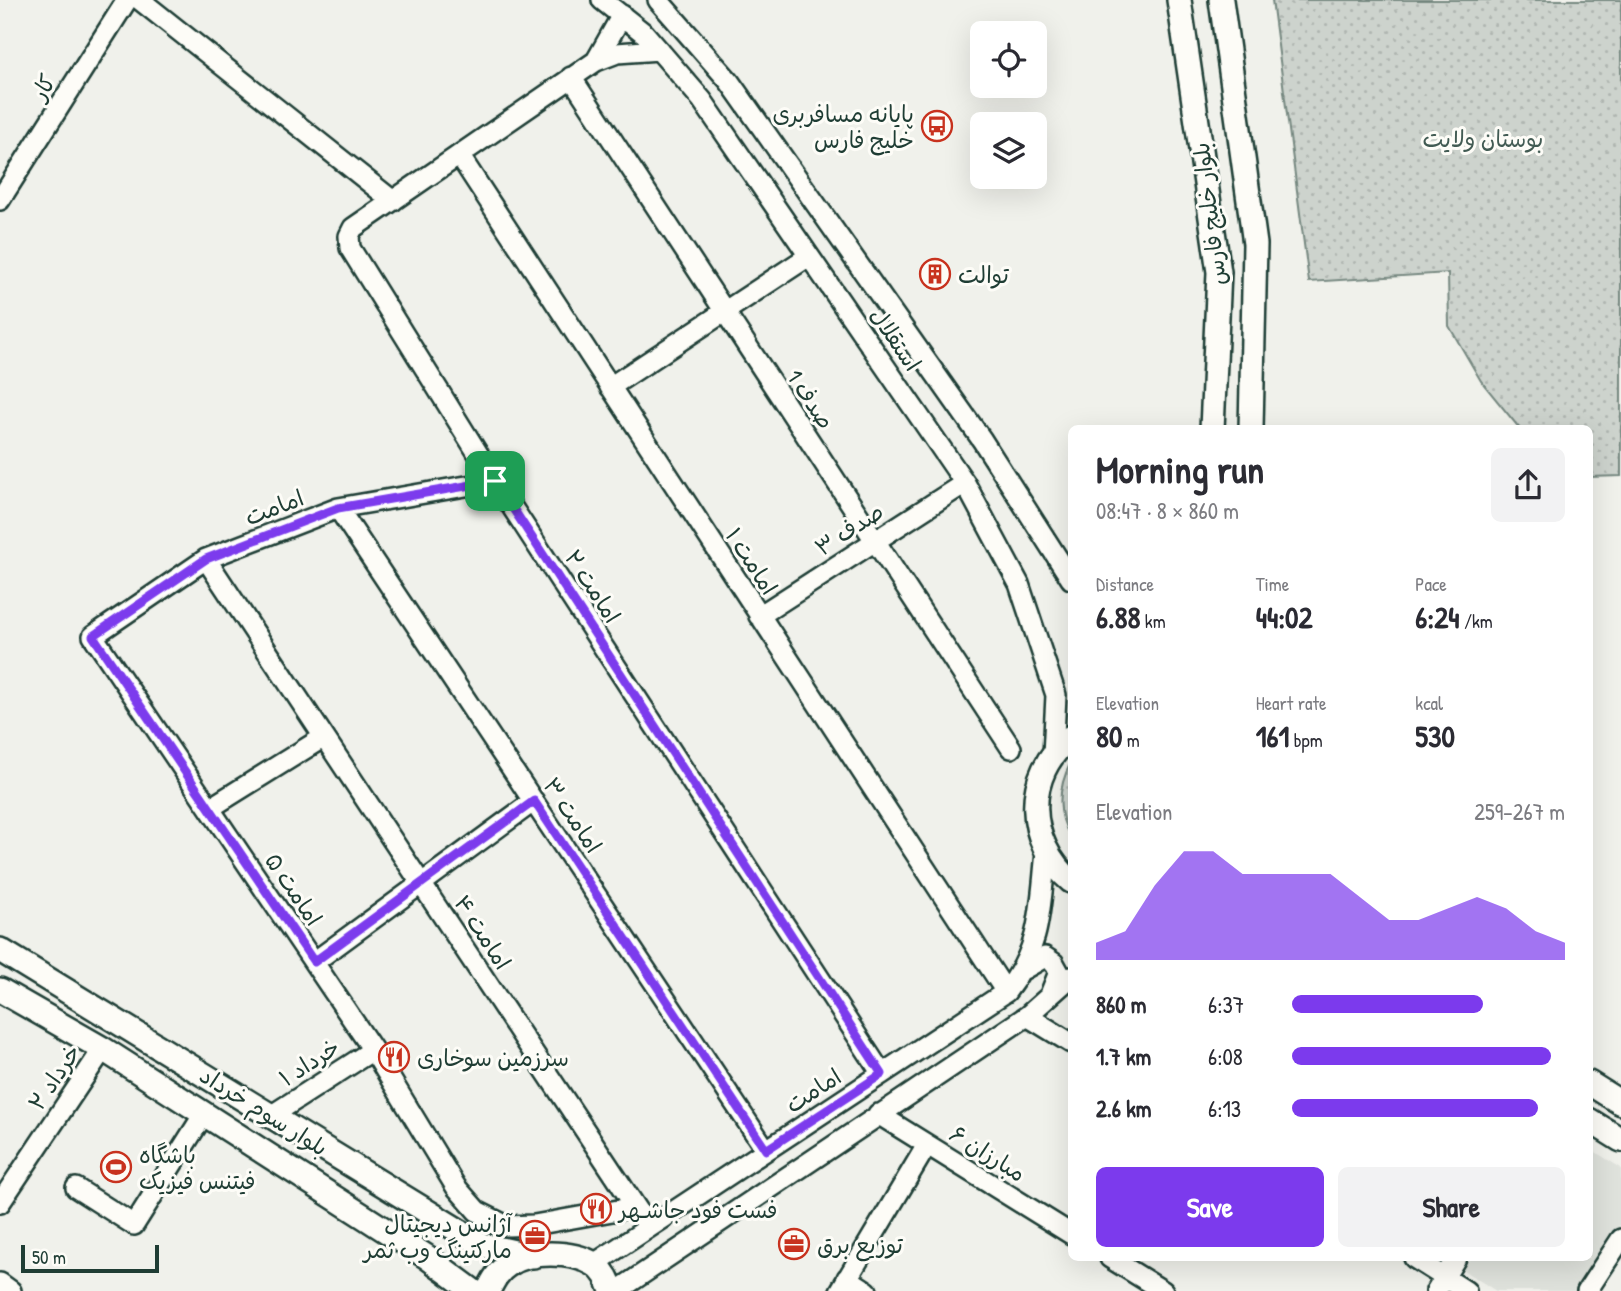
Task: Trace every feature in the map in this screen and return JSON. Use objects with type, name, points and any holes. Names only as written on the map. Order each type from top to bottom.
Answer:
[{"type":"main road","name":"بلوار خلیج فارس","points":[[1179,0],[1219,272],[1212,425]]},
{"type":"main road","name":"بلوار خلیج فارس","points":[[1221,0],[1255,244],[1251,425]]},
{"type":"main road","points":[[1068,740],[1053,755],[1042,774],[1034,811],[1046,852],[1068,878]]},
{"type":"main road","name":"بلوار سوم خرداد","points":[[0,950],[482,1245],[533,1256],[559,1255],[593,1264]]},
{"type":"main road","name":"بلوار سوم خرداد","points":[[0,990],[103,1049],[427,1257],[473,1291]]},
{"type":"main road","points":[[1593,1086],[1621,1103]]},
{"type":"main road","points":[[1593,1122],[1621,1140]]},
{"type":"main road","points":[[427,1257],[439,1253],[447,1242],[446,1229],[438,1219]]},
{"type":"main road","points":[[488,1291],[500,1271],[510,1263],[533,1256]]},
{"type":"main road","points":[[593,1264],[608,1278],[615,1291]]},
{"type":"street","name":"کار","points":[[0,200],[127,0]]},
{"type":"street","points":[[140,0],[393,201]]},
{"type":"street","name":"استقلال","points":[[602,0],[659,50],[702,100],[965,482],[1019,584],[1056,695],[1053,755]]},
{"type":"street","name":"استقلال","points":[[658,0],[729,81],[982,440],[1068,574]]},
{"type":"street","points":[[596,61],[622,15]]},
{"type":"street","points":[[596,61],[617,53],[659,50]]},
{"type":"street","name":"امامت ۲","points":[[596,61],[353,228],[349,236],[349,248],[495,481],[882,1074]]},
{"type":"street","name":"صدف 1","points":[[571,76],[1011,748]]},
{"type":"street","name":"امامت ۱","points":[[459,155],[1006,992]]},
{"type":"street","points":[[610,387],[810,256]]},
{"type":"street","name":"امامت","points":[[93,636],[206,559],[338,508],[495,481]]},
{"type":"street","name":"صدف ۳","points":[[759,616],[965,482]]},
{"type":"street","name":"امامت ۳","points":[[338,508],[766,1150]]},
{"type":"street","name":"امامت ۴","points":[[206,559],[649,1227]]},
{"type":"street","name":"امامت ۵","points":[[93,636],[373,1050],[456,1187],[477,1211],[508,1226],[534,1225],[635,1207]]},
{"type":"street","points":[[209,808],[324,737]]},
{"type":"street","points":[[314,962],[534,801]]},
{"type":"street","name":"امامت","points":[[593,1264],[1006,992],[1024,969],[1037,938],[1046,852]]},
{"type":"street","points":[[1024,969],[1045,957],[1054,963],[1059,972],[1047,999]]},
{"type":"street","points":[[615,1291],[1027,1016],[1068,979]]},
{"type":"street","points":[[1027,1016],[1068,1041]]},
{"type":"street","name":"خرداد ۲","points":[[0,1203],[103,1049]]},
{"type":"street","name":"خرداد ۱","points":[[272,1115],[373,1050]]},
{"type":"street","points":[[76,1188],[134,1225],[204,1114]]},
{"type":"street","name":"مبارزان ۶","points":[[878,1114],[1068,1232]]},
{"type":"street","points":[[867,1291],[844,1285],[927,1145]]},
{"type":"street","points":[[1587,1291],[1620,1244]]},
{"type":"street","points":[[1115,1261],[1163,1291]]},
{"type":"street","points":[[1416,1261],[1440,1284],[1465,1291]]},
{"type":"street","points":[[1440,1284],[1454,1261]]},
{"type":"street","points":[[0,1283],[11,1291]]},
{"type":"shaded area","points":[[1593,1150],[1621,1168],[1621,1224],[1578,1291],[1496,1291],[1463,1270],[1468,1261],[1593,1261]]},
{"type":"green space","name":"بوستان ولایت","points":[[1272,0],[1621,0],[1621,476],[1593,477],[1593,425],[1517,425],[1481,381],[1449,326],[1448,273],[1309,282]]},
{"type":"green space","points":[[1068,769],[1068,833],[1060,800]]},
{"type":"place","name":"پایانه مسافربری خلیج فارس","points":[[937,126]]},
{"type":"place","name":"توالت","points":[[935,274]]},
{"type":"place","name":"سرزمین سوخاری","points":[[394,1057]]},
{"type":"place","name":"باشگاه فیتنس فیزیک","points":[[116,1167]]},
{"type":"place","name":"فست فود جاشـهر","points":[[596,1209]]},
{"type":"place","name":"آژانس دیجیتال مارکتینگ وب ثمر","points":[[535,1236]]},
{"type":"place","name":"توزیع برق","points":[[794,1244]]},
{"type":"route","points":[[495,481],[882,1074],[766,1150],[534,801],[314,962],[93,636],[206,559],[338,508],[495,481]]}]
